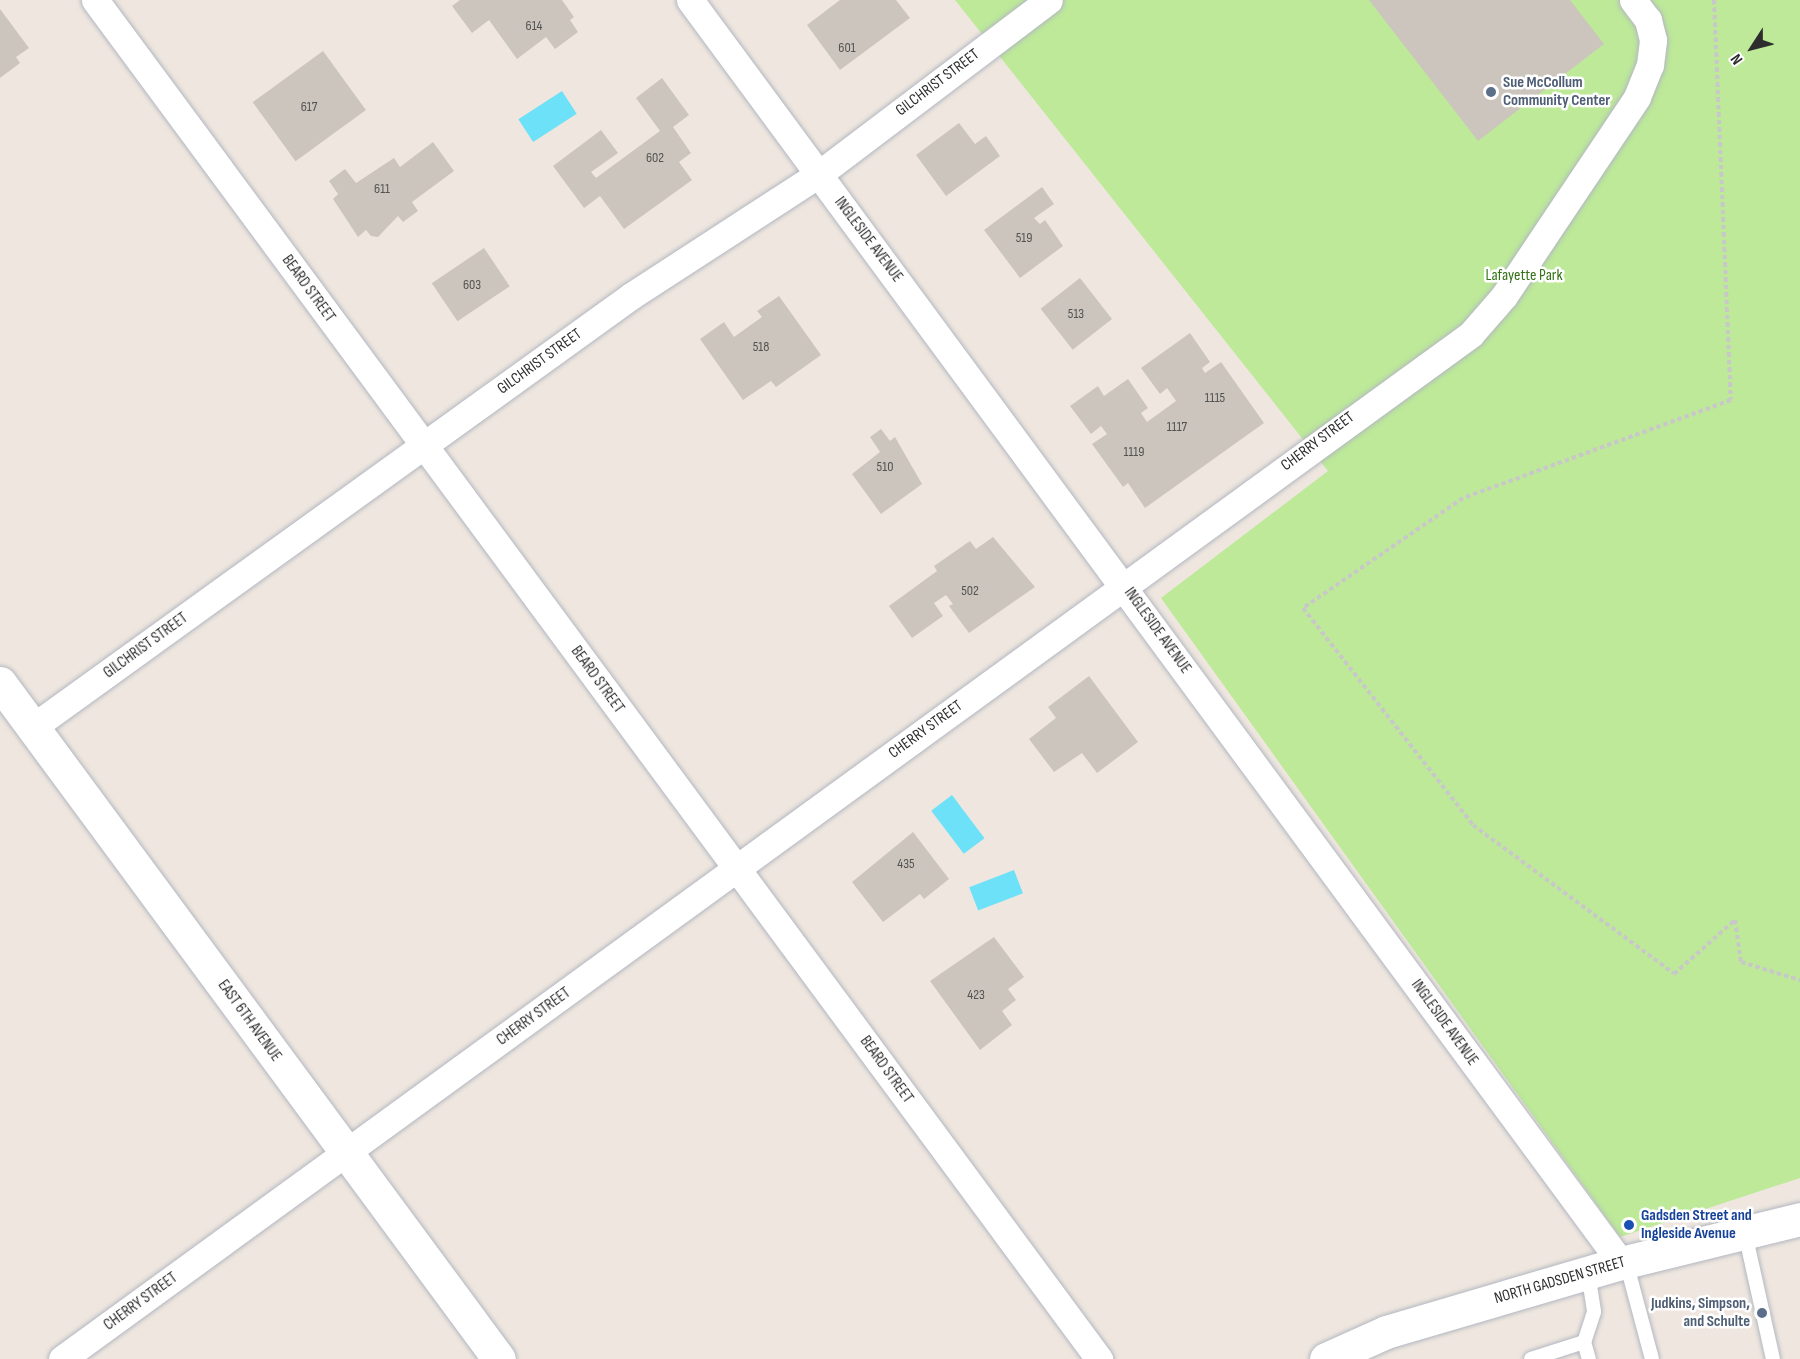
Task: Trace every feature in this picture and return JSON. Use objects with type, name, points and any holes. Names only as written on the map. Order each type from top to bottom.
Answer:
[{"type":"street","name":"BEARD STREET","points":[[95,0],[1099,1359]]},
{"type":"street","name":"INGLESIDE AVENUE","points":[[690,0],[1624,1263]]},
{"type":"street","name":"GILCHRIST STREET","points":[[33,727],[631,296],[819,174],[1049,0]]},
{"type":"street","name":"CHERRY STREET","points":[[62,1359],[1124,587],[1347,420],[1471,334],[1504,296],[1640,91],[1650,65],[1653,40],[1648,20],[1633,0]]},
{"type":"street","name":"EAST 6TH AVENUE","points":[[0,683],[499,1359]]},
{"type":"street","name":"NORTH GADSDEN STREET","points":[[1326,1359],[1386,1332],[1624,1263],[1800,1219]]},
{"type":"lane","points":[[1745,1233],[1773,1359]]},
{"type":"lane","points":[[1624,1263],[1652,1359]]},
{"type":"lane","points":[[1588,1273],[1594,1312],[1584,1342],[1589,1359]]},
{"type":"lane","points":[[1531,1359],[1584,1342]]},
{"type":"path","points":[[1714,0],[1731,400],[1463,498],[1303,608],[1473,825],[1674,974],[1735,920],[1741,963],[1800,980]]},
{"type":"green space","name":"Lafayette Park","points":[[955,0],[1800,0],[1800,1178],[1620,1237],[1161,598],[1328,471]]},
{"type":"water","points":[[562,91],[577,114],[533,142],[518,119]]},
{"type":"water","points":[[952,795],[984,838],[964,854],[931,811]]},
{"type":"water","points":[[1014,870],[1023,893],[978,911],[969,887]]},
{"type":"building","points":[[460,0],[562,0],[574,17],[570,20],[578,32],[555,49],[546,37],[517,59],[489,20],[472,33],[452,6]]},
{"type":"building","points":[[840,0],[896,0],[910,18],[840,70],[807,25]]},
{"type":"building","name":"Sue McCollum Community Center","points":[[1369,0],[1570,0],[1604,44],[1478,141]]},
{"type":"building","points":[[0,9],[29,48],[16,57],[20,63],[0,78]]},
{"type":"building","points":[[323,51],[366,110],[296,161],[253,102]]},
{"type":"building","points":[[662,78],[689,115],[673,127],[691,153],[679,162],[692,180],[624,229],[600,196],[584,208],[553,166],[601,130],[618,153],[591,172],[596,178],[660,131],[636,98]]},
{"type":"building","points":[[959,123],[975,144],[986,136],[1000,156],[946,196],[916,155]]},
{"type":"building","points":[[433,142],[454,171],[412,202],[418,211],[403,222],[398,216],[378,237],[371,236],[366,230],[358,237],[333,199],[338,194],[329,181],[345,169],[356,183],[394,158],[400,167]]},
{"type":"building","points":[[1042,187],[1054,204],[1034,218],[1040,224],[1045,220],[1063,246],[1020,278],[984,230]]},
{"type":"building","points":[[484,248],[510,286],[457,321],[432,283]]},
{"type":"building","points":[[1080,278],[1112,319],[1073,350],[1041,309]]},
{"type":"building","points":[[779,296],[821,355],[776,387],[771,381],[743,400],[700,339],[724,322],[734,337],[762,317],[757,311]]},
{"type":"building","points":[[1190,333],[1210,362],[1202,368],[1205,373],[1221,362],[1264,423],[1145,508],[1128,483],[1123,487],[1092,444],[1107,434],[1101,426],[1091,434],[1070,406],[1098,386],[1104,396],[1128,379],[1148,408],[1141,413],[1147,422],[1176,401],[1167,388],[1160,394],[1141,368]]},
{"type":"building","points":[[881,429],[890,441],[895,437],[922,484],[881,514],[852,474],[880,452],[870,437]]},
{"type":"building","points":[[993,537],[1035,587],[969,633],[949,606],[953,604],[946,595],[934,603],[943,616],[912,638],[889,606],[937,571],[934,566],[970,541],[976,549]]},
{"type":"building","points":[[1089,676],[1138,742],[1097,773],[1082,753],[1054,772],[1029,739],[1056,718],[1048,707]]},
{"type":"building","points":[[913,832],[949,879],[924,899],[920,894],[883,922],[852,882]]},
{"type":"building","points":[[994,937],[1024,977],[1008,989],[1016,1000],[1002,1011],[1012,1025],[980,1050],[930,981]]},
{"type":"place","name":"Sue McCollum Community Center","points":[[1491,92]]},
{"type":"place","name":"Gadsden Street and Ingleside Avenue","points":[[1629,1225]]},
{"type":"place","name":"Judkins, Simpson, and Schulte","points":[[1762,1313]]}]
